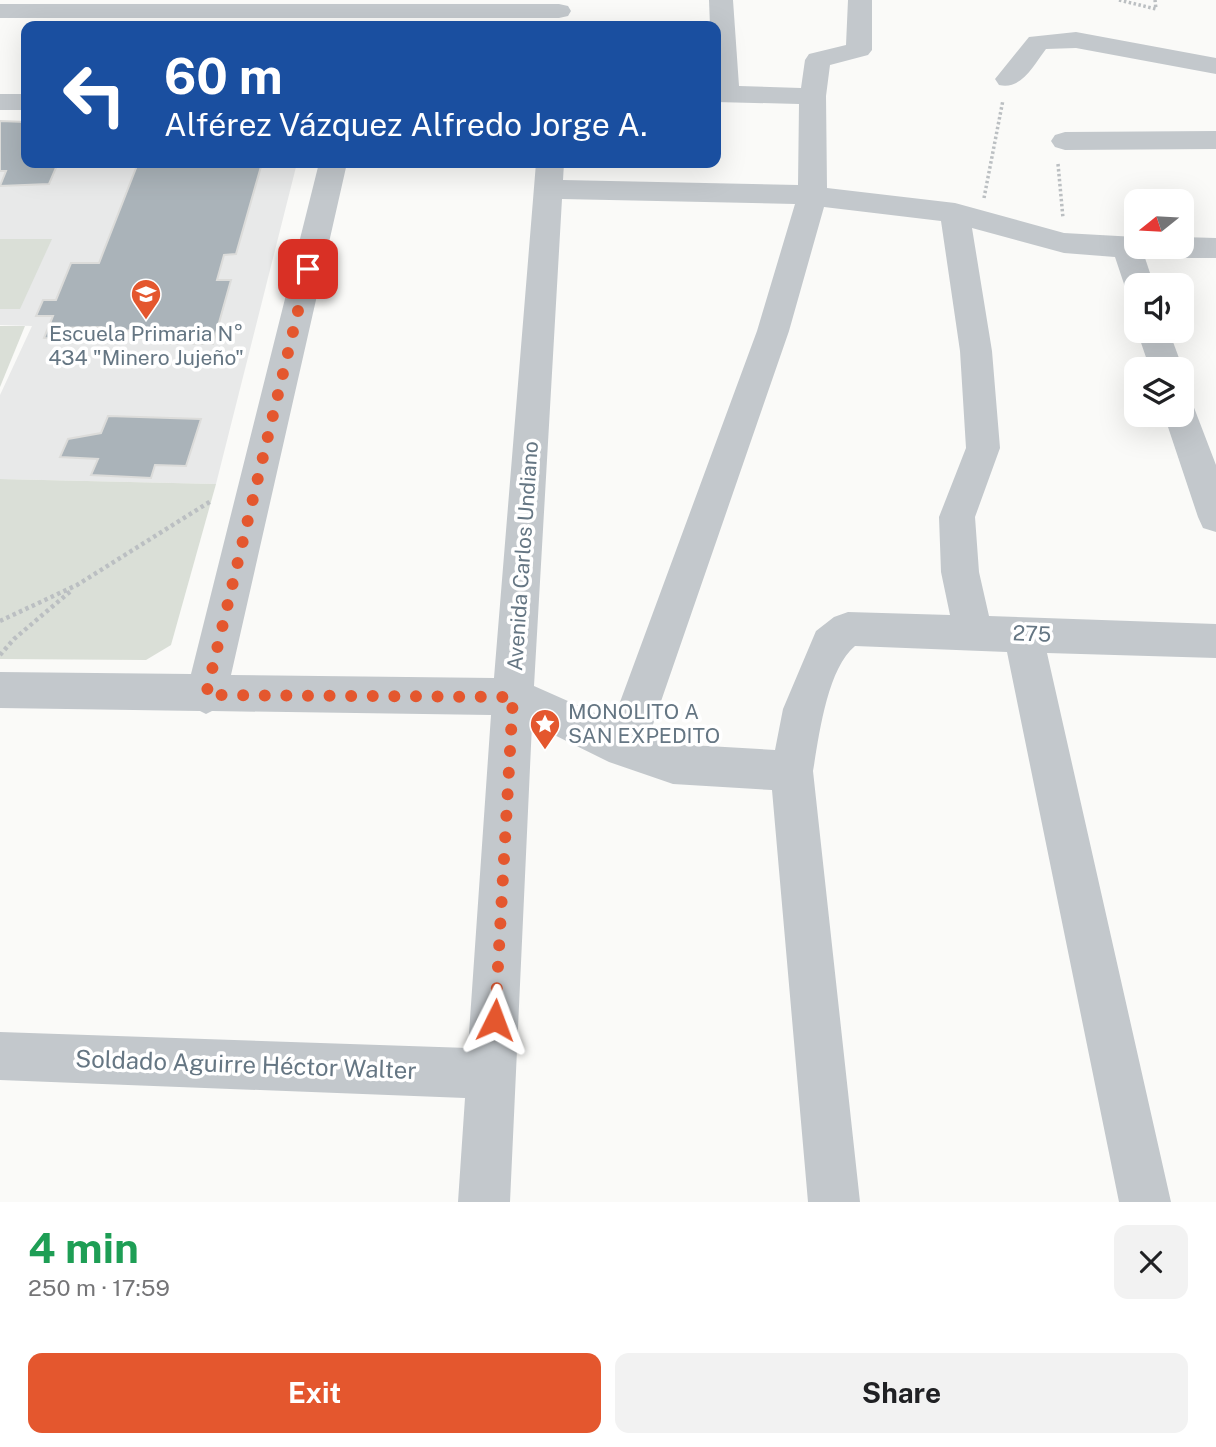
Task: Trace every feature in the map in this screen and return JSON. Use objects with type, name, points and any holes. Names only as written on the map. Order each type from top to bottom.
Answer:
[{"type":"street","points":[[721,0],[721,94],[813,96]]},
{"type":"street","points":[[624,748],[773,331],[812,198],[813,96],[818,60],[859,50],[860,0]]},
{"type":"street","points":[[0,11],[256,13],[272,5],[559,12]]},
{"type":"street","points":[[1009,79],[1038,42],[1076,40],[1216,66]]},
{"type":"street","points":[[0,102],[21,102]]},
{"type":"street","points":[[1065,141],[1216,140]]},
{"type":"street","points":[[206,695],[332,168]]},
{"type":"street","points":[[550,176],[871,201],[954,213],[1065,243],[1124,247]]},
{"type":"street","name":"Avenida Carlos Undiano","points":[[484,1202],[513,697],[550,176]]},
{"type":"street","points":[[954,213],[975,351],[983,448],[957,517],[960,572],[973,632]]},
{"type":"street","points":[[1194,248],[1216,248]]},
{"type":"street","points":[[1185,427],[1216,517]]},
{"type":"street","name":"275","points":[[792,771],[803,709],[830,643],[848,629],[1216,641]]},
{"type":"street","points":[[1023,634],[1145,1202]]},
{"type":"street","points":[[0,690],[206,695],[513,697],[573,721],[624,748],[673,764],[792,771],[834,1202]]},
{"type":"street","name":"Soldado Aguirre Héctor Walter","points":[[0,1056],[492,1074]]},
{"type":"path","points":[[1119,0],[1156,9],[1155,0]]},
{"type":"path","points":[[954,213],[984,201],[986,172],[1009,79]]},
{"type":"path","points":[[1065,141],[1057,158],[1065,243]]},
{"type":"path","points":[[0,621],[77,585],[211,501]]},
{"type":"path","points":[[0,655],[14,639],[77,585]]},
{"type":"shaded area","name":"Escuela Primaria N° 434 \"Minero Jujeño\"","points":[[0,121],[21,122],[21,168],[296,168],[216,484],[0,479],[0,395],[32,326],[0,325]]},
{"type":"shaded area","points":[[0,239],[52,239],[20,309],[0,309]]},
{"type":"shaded area","points":[[0,326],[25,326],[0,387]]},
{"type":"shaded area","points":[[0,479],[216,484],[171,645],[146,660],[0,659]]},
{"type":"building","points":[[0,121],[21,122],[21,168],[56,168],[49,184],[0,186],[6,171],[0,171]]},
{"type":"building","points":[[136,168],[261,168],[236,254],[224,255],[217,280],[231,280],[213,344],[154,343],[158,329],[99,332],[101,327],[58,328],[54,339],[44,338],[53,316],[36,316],[43,300],[56,300],[71,263],[99,263]]},
{"type":"building","points":[[108,416],[201,419],[186,466],[155,465],[151,478],[91,475],[98,459],[60,457],[68,439],[101,433]]},
{"type":"place","name":"Escuela Primaria N° 434 \"Minero Jujeño\"","points":[[146,321]]},
{"type":"place","name":"MONOLITO A SAN EXPEDITO","points":[[545,751]]},
{"type":"route","points":[[308,269],[206,695],[513,697],[495,1020]]}]
